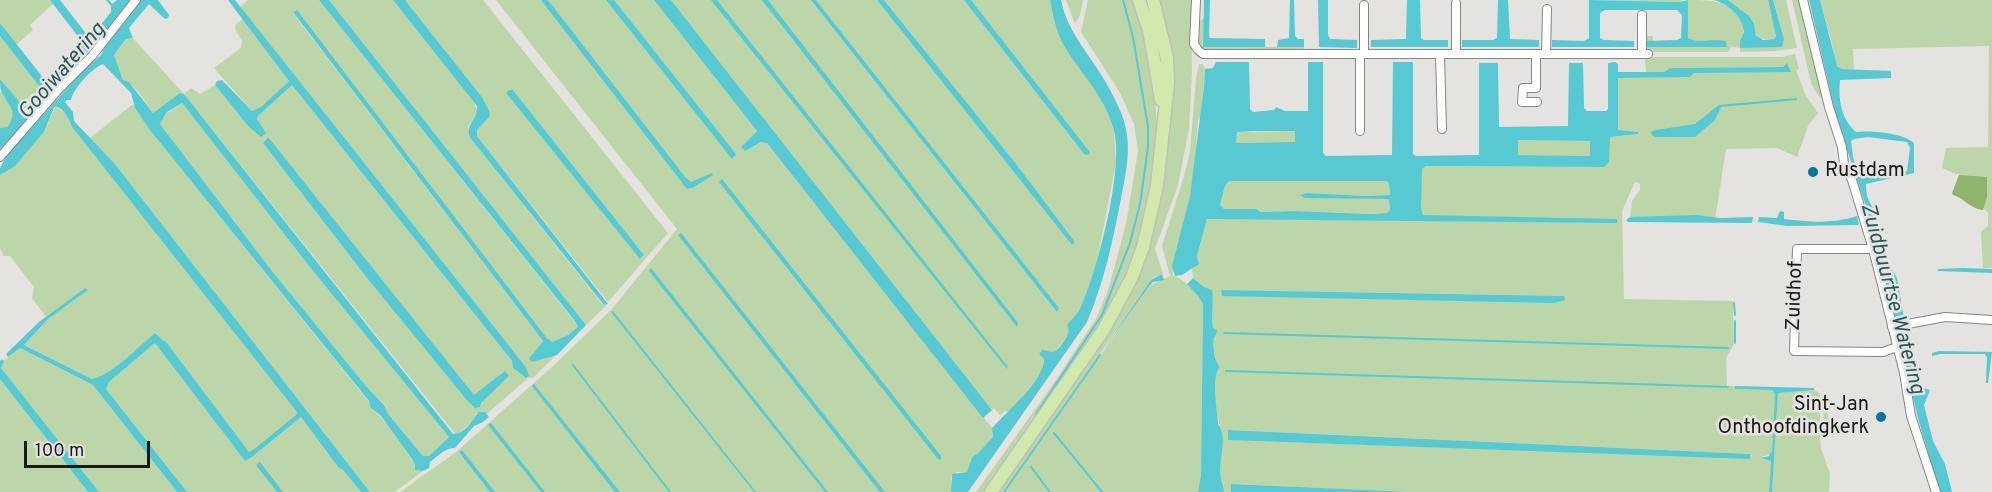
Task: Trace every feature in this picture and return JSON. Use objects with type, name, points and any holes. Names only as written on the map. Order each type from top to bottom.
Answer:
[{"type":"main road","points":[[1139,0],[1149,30],[1164,113]]},
{"type":"main road","points":[[991,492],[1104,329],[1132,276],[1153,210],[1161,161],[1168,83],[1167,58],[1153,0]]},
{"type":"street","points":[[0,157],[59,89],[92,56],[136,0]]},
{"type":"street","points":[[1197,0],[1194,44],[1203,54],[1645,54],[1642,15]]},
{"type":"street","points":[[1803,0],[1824,90],[1842,147],[1844,164],[1852,180],[1894,327],[1907,385],[1906,393],[1911,416],[1936,492]]},
{"type":"street","points":[[1456,3],[1456,54]]},
{"type":"street","points":[[1360,131],[1364,5]]},
{"type":"street","points":[[1546,54],[1547,9]]},
{"type":"street","points":[[1440,54],[1442,129]]},
{"type":"street","points":[[1536,54],[1536,88],[1522,88],[1522,102],[1537,102]]},
{"type":"street","name":"Zuidhof","points":[[1873,249],[1797,249],[1794,351],[1883,352],[1897,347]]},
{"type":"street","points":[[1894,327],[1945,317],[1992,320]]},
{"type":"green space","points":[[0,0],[50,0],[53,4],[30,25],[33,30],[16,45],[0,23]]},
{"type":"green space","points":[[248,0],[319,0],[579,327],[552,342],[546,337],[297,11],[293,13],[543,341],[530,359],[532,362],[555,356],[533,378],[528,378],[487,414],[485,412],[476,413],[475,420],[456,435],[184,94],[191,88],[200,94],[215,85],[248,126],[265,133],[257,119],[258,116],[292,85],[512,361],[514,368],[526,378],[526,367],[240,7]],"holes":[[[266,138],[269,138],[474,396],[509,376],[480,403],[363,273],[263,143]]]},
{"type":"green space","points":[[329,0],[393,0],[473,100],[478,111],[468,127],[471,139],[606,306],[586,325]]},
{"type":"green space","points":[[405,0],[483,0],[668,233],[608,302],[477,136],[477,130],[489,117],[482,97]],"holes":[[[513,90],[644,255],[641,259],[506,93]]]},
{"type":"green space","points":[[496,0],[654,0],[757,131],[741,147],[745,151],[761,142],[766,142],[992,428],[993,437],[972,457],[967,472],[957,472],[951,477],[951,492],[400,492],[456,452],[552,367],[611,310],[677,229]]},
{"type":"green space","points":[[671,0],[811,0],[1057,312],[1058,307],[816,0],[877,0],[1072,244],[1075,242],[1017,165],[884,0],[964,0],[1084,154],[1090,153],[971,0],[1050,0],[1063,43],[1099,95],[1110,117],[1114,132],[1116,163],[1098,256],[1079,312],[1068,324],[1068,333],[1055,351],[1042,350],[1039,354],[1044,359],[1044,369],[1014,408],[1000,415],[994,408],[992,410]]},
{"type":"green space","points":[[1066,0],[1083,0],[1080,15],[1075,24]]},
{"type":"green space","points":[[1088,0],[1135,0],[1145,33],[1155,100],[1155,168],[1150,202],[1130,267],[1107,313],[1080,356],[985,492],[976,492],[1056,380],[1097,317],[1109,287],[1126,224],[1138,151],[1134,124],[1119,91],[1081,32]]},
{"type":"green space","points":[[1158,0],[1191,0],[1192,73],[1189,129],[1178,185],[1155,249],[1163,274],[1153,278],[1003,492],[996,492],[1108,331],[1149,245],[1165,179],[1171,86]]},
{"type":"green space","points":[[1600,0],[1682,0],[1680,2]]},
{"type":"green space","points":[[1688,0],[1714,1],[1733,11],[1744,26],[1741,48],[1784,39],[1773,0],[1786,0],[1797,48],[1740,52],[1740,48],[1732,47],[1728,52],[1643,52],[1644,36],[1653,36],[1653,41],[1647,41],[1647,47],[1726,47],[1726,41],[1697,41],[1688,38]]},
{"type":"green space","points":[[1728,0],[1768,0],[1776,33],[1774,39],[1758,39],[1749,17]]},
{"type":"green space","points":[[1792,0],[1800,0],[1823,99],[1811,83]]},
{"type":"green space","points":[[1820,0],[1992,0],[1992,268],[1983,268],[1981,232],[1988,226],[1988,213],[1983,208],[1987,197],[1966,176],[1942,168],[1946,148],[1988,147],[1989,46],[1853,49],[1854,70],[1842,69],[1836,65]]},
{"type":"green space","points":[[243,19],[289,81],[261,107],[252,111],[214,68],[241,48],[242,41],[235,29],[236,24]]},
{"type":"green space","points":[[1204,19],[1203,47],[1304,47],[1304,51],[1204,51],[1197,45],[1198,21]]},
{"type":"green space","points":[[0,36],[42,90],[24,107],[0,79]]},
{"type":"green space","points":[[133,38],[183,92],[153,113],[136,89],[123,80],[114,55],[127,39]]},
{"type":"green space","points":[[1795,54],[1799,69],[1796,70],[1806,96],[1818,113],[1808,126],[1797,157],[1777,148],[1726,149],[1715,220],[1630,220],[1632,201],[1640,190],[1640,184],[1635,182],[1622,211],[1624,299],[1733,301],[1734,344],[1726,358],[1727,386],[1735,386],[1735,389],[1772,390],[1775,394],[1772,451],[1771,454],[1761,457],[1761,459],[1771,461],[1769,492],[1411,492],[1231,484],[1231,492],[1224,492],[1219,470],[1222,441],[1215,392],[1216,374],[1220,367],[1214,347],[1217,330],[1213,328],[1211,290],[1193,278],[1192,267],[1199,263],[1197,256],[1207,219],[1422,220],[1426,216],[1421,210],[1420,186],[1422,169],[1426,166],[1604,167],[1610,137],[1638,134],[1638,132],[1618,130],[1618,78],[1664,77],[1670,70],[1784,67],[1670,68],[1664,72],[1646,72],[1645,57],[1782,57]],"holes":[[[1222,290],[1564,296],[1222,296]],[[1228,430],[1749,454],[1750,458],[1228,440]]]},
{"type":"green space","points":[[1199,64],[1202,64],[1205,69],[1201,114],[1198,121],[1192,187],[1173,275],[1190,287],[1203,304],[1201,475],[1198,492],[1005,492],[1147,289],[1170,276],[1162,246],[1190,152]]},
{"type":"green space","points":[[0,91],[10,106],[13,116],[8,125],[2,129],[0,128]]},
{"type":"green space","points":[[182,103],[313,271],[449,437],[429,456],[423,456],[388,414],[384,404],[366,386],[272,271],[160,124],[167,113]]},
{"type":"green space","points":[[133,104],[149,129],[393,432],[418,471],[423,471],[395,492],[370,492],[115,164],[90,138]]},
{"type":"green space","points":[[56,106],[67,115],[72,127],[298,412],[253,451],[249,452],[167,343],[156,333],[117,366],[92,379],[24,345],[48,319],[81,295],[85,288],[46,317],[32,298],[34,287],[10,256],[4,256],[0,249],[0,175],[15,165],[44,132]]},
{"type":"green space","points":[[1295,131],[1295,142],[1236,143],[1237,132]]},
{"type":"green space","points":[[1518,140],[1590,141],[1590,156],[1518,155]]},
{"type":"green space","points":[[1959,175],[1987,177],[1987,197],[1983,210],[1953,195]]},
{"type":"green space","points":[[1229,181],[1387,181],[1390,195],[1307,193],[1301,197],[1390,199],[1390,209],[1387,213],[1369,214],[1224,209],[1220,205],[1225,186]]},
{"type":"green space","points":[[155,343],[245,461],[301,417],[338,467],[361,492],[187,492],[106,389],[109,382]]},
{"type":"green space","points":[[20,348],[93,385],[177,492],[99,492],[0,368],[1,363]]},
{"type":"green space","points":[[0,379],[88,492],[0,492]]},
{"type":"green space","points":[[1814,390],[1820,393],[1821,448],[1830,474],[1829,492],[1772,492],[1778,393]]},
{"type":"green space","points":[[1823,403],[1826,403],[1831,436],[1824,436]]},
{"type":"water","name":"Gooiwatering","points":[[50,0],[60,0],[88,36],[92,36],[111,12],[111,6],[106,0],[112,4],[117,0],[130,0],[99,39],[0,149],[0,128],[7,127],[13,114],[1,91],[0,79],[24,107],[42,90],[0,36],[0,23],[48,84],[54,82],[83,43]]},
{"type":"water","points":[[141,0],[158,0],[169,15],[168,18],[165,19],[149,4],[129,28],[133,38],[126,39],[114,55],[123,80],[129,82],[153,113],[180,93],[184,94],[453,434],[471,423],[478,412],[485,412],[489,417],[474,426],[455,448],[445,451],[430,462],[429,468],[423,471],[415,470],[412,459],[381,416],[370,407],[369,401],[149,129],[135,108],[131,93],[103,64],[79,85],[71,100],[65,102],[73,112],[74,121],[115,164],[370,492],[361,492],[338,467],[301,417],[245,461],[155,343],[109,382],[106,389],[187,492],[177,492],[93,385],[20,348],[8,357],[6,354],[39,322],[85,288],[88,290],[48,319],[24,345],[92,379],[117,366],[155,333],[167,343],[249,452],[297,412],[72,127],[62,110],[56,106],[54,108],[44,132],[15,166],[0,175],[0,168],[7,155],[80,74],[101,55],[108,40]],"holes":[[[182,103],[313,271],[449,437],[429,456],[423,456],[388,414],[384,405],[272,271],[160,124],[167,112]]]},
{"type":"water","points":[[228,0],[235,0],[526,367],[529,376],[526,378],[513,368],[512,361],[292,85],[258,116],[257,119],[266,133],[261,137],[248,126],[215,85],[217,81],[222,80],[252,111],[261,107],[289,81]]},
{"type":"water","points":[[319,0],[329,0],[586,325],[557,355],[532,362],[529,359],[543,341],[293,12],[297,10],[546,337],[552,342],[568,335],[578,327],[575,321]]},
{"type":"water","points":[[393,0],[405,0],[482,97],[490,113],[477,130],[477,136],[608,304],[604,305],[471,139],[469,130],[476,115],[477,106]]},
{"type":"water","points":[[541,0],[548,0],[685,177],[691,182],[712,173],[713,175],[687,189]]},
{"type":"water","points":[[606,0],[614,0],[736,154],[732,159]]},
{"type":"water","points":[[654,0],[671,0],[992,410],[983,418],[767,143],[761,142],[745,151],[741,147],[757,131]]},
{"type":"water","points":[[711,0],[717,0],[1008,367],[1007,369]]},
{"type":"water","points":[[762,0],[768,0],[1018,323],[1017,327]]},
{"type":"water","points":[[811,0],[816,0],[1059,308],[1057,312]]},
{"type":"water","points":[[877,0],[884,0],[1017,165],[1075,242],[1072,245]]},
{"type":"water","points":[[964,0],[971,0],[1089,151],[1088,155],[1084,154]]},
{"type":"water","points":[[1050,0],[1061,0],[1069,24],[1118,105],[1126,129],[1127,159],[1118,214],[1103,277],[1087,322],[968,492],[951,492],[952,474],[967,472],[972,457],[993,437],[992,428],[1039,376],[1044,359],[1039,354],[1042,350],[1055,351],[1065,340],[1068,324],[1079,311],[1087,292],[1107,221],[1115,170],[1114,131],[1099,96],[1063,44]]},
{"type":"water","points":[[1204,0],[1210,0],[1210,38],[1265,39],[1265,47],[1203,47]]},
{"type":"water","points":[[1290,0],[1294,0],[1295,36],[1298,39],[1304,39],[1304,47],[1277,47],[1278,40],[1289,38]]},
{"type":"water","points":[[1318,0],[1328,0],[1330,39],[1357,40],[1357,48],[1319,47]]},
{"type":"water","points":[[1407,0],[1420,0],[1421,38],[1448,40],[1448,47],[1371,47],[1371,40],[1406,39]]},
{"type":"water","points":[[1498,0],[1508,0],[1510,39],[1539,40],[1539,47],[1462,47],[1462,40],[1497,38]]},
{"type":"water","points":[[1589,0],[1680,2],[1688,0],[1688,38],[1697,41],[1726,41],[1727,47],[1647,47],[1647,41],[1681,38],[1682,15],[1677,10],[1605,10],[1600,13],[1600,38],[1634,41],[1634,47],[1552,47],[1552,40],[1584,41],[1589,38]]},
{"type":"water","points":[[1714,0],[1728,0],[1749,16],[1754,24],[1756,36],[1763,40],[1774,39],[1776,36],[1768,0],[1773,0],[1784,39],[1782,47],[1740,48],[1744,32],[1741,21],[1729,8]]},
{"type":"water","name":"Zuidbuurtse Watering","points":[[1809,0],[1820,0],[1837,66],[1842,69],[1891,71],[1891,78],[1840,80],[1842,108],[1851,127],[1856,132],[1886,133],[1914,143],[1914,173],[1866,184],[1866,191],[1874,209],[1887,261],[1897,278],[1907,335],[1920,387],[1930,390],[1924,405],[1933,441],[1945,464],[1952,492],[1940,492],[1919,422],[1866,206],[1837,120]],"holes":[[[1868,137],[1907,142],[1910,148],[1907,171],[1867,176],[1858,172],[1851,141],[1854,139]]]},
{"type":"water","points":[[1216,62],[1249,62],[1250,109],[1253,112],[1274,110],[1276,107],[1285,111],[1308,111],[1308,62],[1323,62],[1323,153],[1326,156],[1392,155],[1393,62],[1413,62],[1413,154],[1416,156],[1479,155],[1479,63],[1498,63],[1499,127],[1568,126],[1569,63],[1583,63],[1584,108],[1587,111],[1606,111],[1608,109],[1608,63],[1618,64],[1618,72],[1664,72],[1670,68],[1783,67],[1787,63],[1791,72],[1694,73],[1690,77],[1618,78],[1618,130],[1638,132],[1638,134],[1610,137],[1609,162],[1604,167],[1426,166],[1422,169],[1421,207],[1423,215],[1617,219],[1617,223],[1207,219],[1197,256],[1199,264],[1182,275],[1175,276],[1172,266],[1190,196],[1205,69],[1213,68]],"holes":[[[1295,131],[1295,142],[1236,143],[1237,132]],[[1518,140],[1590,141],[1590,156],[1518,155]],[[1229,181],[1387,181],[1390,195],[1307,193],[1300,195],[1304,198],[1389,199],[1390,209],[1387,213],[1369,214],[1224,209],[1220,205],[1225,186]]]},
{"type":"water","points":[[513,90],[644,255],[640,259],[506,93]]},
{"type":"water","points":[[1797,98],[1797,100],[1721,107],[1715,120],[1695,137],[1655,137],[1651,132],[1695,124],[1719,105]]},
{"type":"water","points":[[267,138],[474,395],[505,371],[509,376],[481,403],[480,407],[475,408],[466,399],[363,273],[263,143]]},
{"type":"water","points":[[722,179],[941,456],[941,460],[719,182]]},
{"type":"water","points":[[1780,211],[1784,212],[1784,219],[1803,221],[1821,222],[1857,216],[1859,225],[1787,226],[1758,222],[1759,217],[1777,218]]},
{"type":"water","points":[[1696,215],[1720,218],[1753,217],[1752,223],[1628,222],[1626,220],[1630,217]]},
{"type":"water","points":[[681,233],[885,492],[880,492],[678,235]]},
{"type":"water","points":[[651,268],[828,492],[825,492],[649,271]]},
{"type":"water","points":[[1938,269],[1992,269],[1992,273],[1938,271]]},
{"type":"water","points":[[1162,274],[1164,280],[1153,282],[1147,289],[1100,355],[1151,280]]},
{"type":"water","points":[[1193,278],[1212,290],[1213,328],[1217,330],[1214,349],[1220,367],[1215,386],[1218,424],[1223,436],[1220,472],[1224,492],[1198,492],[1201,475],[1203,304],[1187,284]]},
{"type":"water","points":[[1221,290],[1564,296],[1565,300],[1554,303],[1222,296]]},
{"type":"water","points":[[613,311],[756,492],[611,312]]},
{"type":"water","points":[[1939,351],[1992,352],[1988,383],[1986,383],[1987,358],[1985,354],[1932,356],[1932,353]]},
{"type":"water","points":[[2,359],[4,361],[1,368],[99,492],[88,492],[0,379],[0,361]]},
{"type":"water","points":[[534,384],[620,492],[615,492],[532,386]]},
{"type":"water","points":[[1735,386],[1814,388],[1814,390],[1778,393],[1772,492],[1769,492],[1771,461],[1760,458],[1769,456],[1772,451],[1775,394],[1772,390],[1735,389]]},
{"type":"water","points":[[491,423],[545,492],[541,492],[488,425]]},
{"type":"water","points":[[1228,430],[1750,454],[1750,459],[1228,440]]},
{"type":"water","points":[[462,450],[495,492],[490,492],[459,452]]},
{"type":"water","points":[[260,462],[283,492],[277,492],[256,465]]},
{"type":"water","points":[[1231,484],[1411,492],[1231,492]]},
{"type":"waterway","points":[[1036,414],[1102,315],[1130,243],[1140,204],[1148,147],[1148,127],[1133,37],[1123,0]]},
{"type":"waterway","points":[[1734,303],[1735,315]]},
{"type":"waterway","points":[[1735,321],[1735,343]]},
{"type":"waterway","points":[[1224,333],[1728,348]]},
{"type":"waterway","points":[[1004,492],[1100,355]]},
{"type":"waterway","points":[[573,365],[670,492]]},
{"type":"waterway","points":[[1226,371],[1728,387]]},
{"type":"waterway","points":[[1054,433],[1102,492]]},
{"type":"waterway","points":[[1031,467],[1050,492]]},
{"type":"place","name":"Rustdam","points":[[1813,172]]},
{"type":"place","name":"Sint-Jan Onthoofdingkerk","points":[[1881,417]]}]
